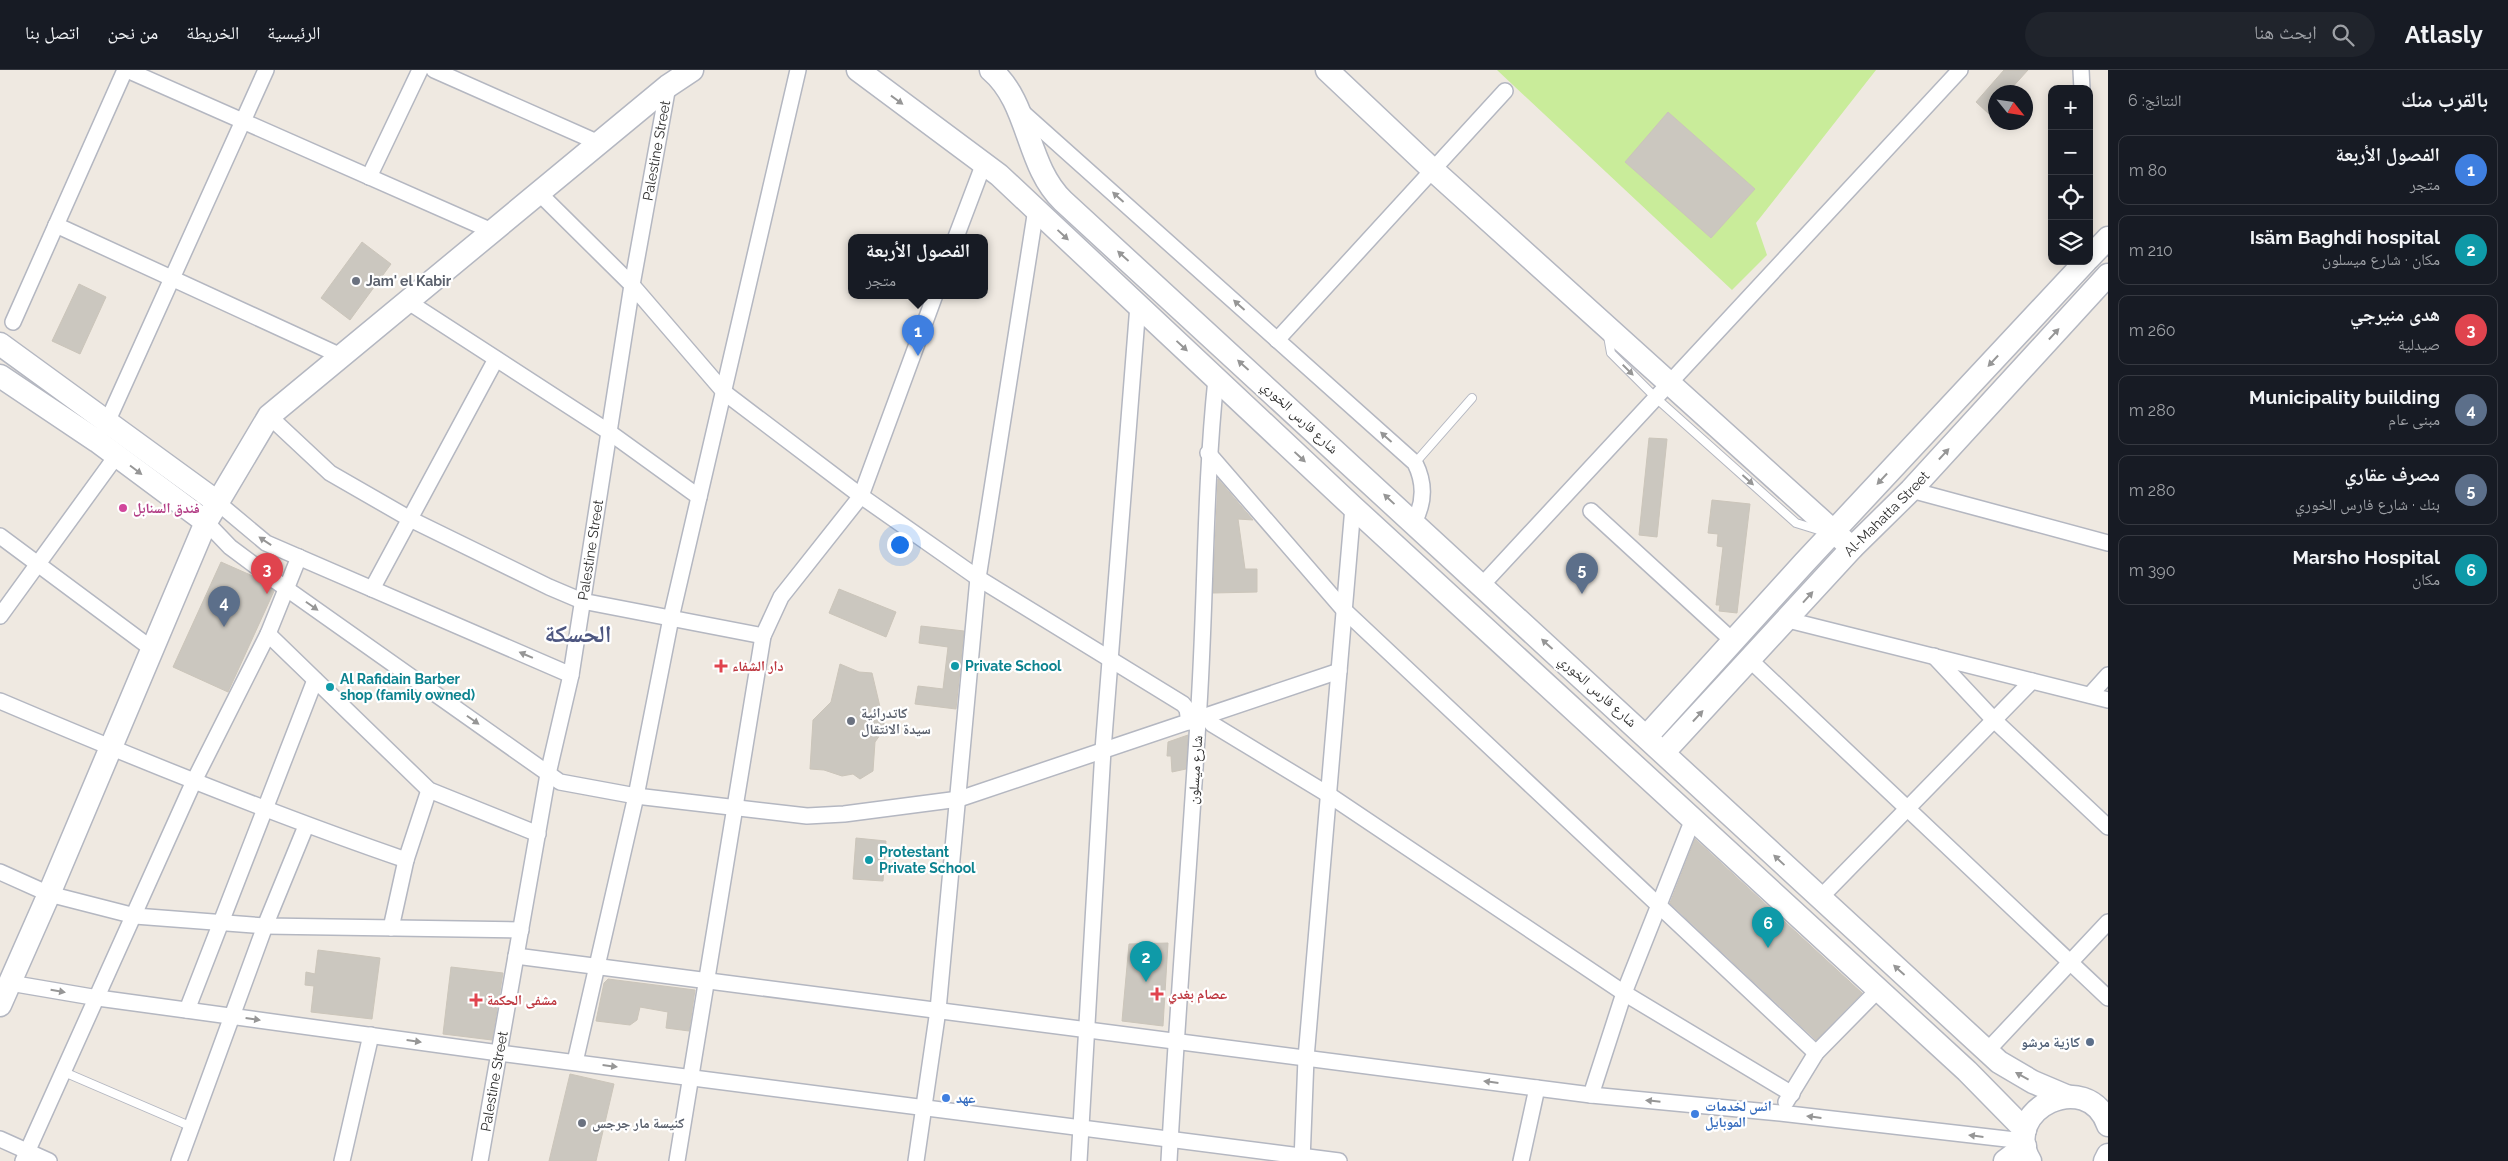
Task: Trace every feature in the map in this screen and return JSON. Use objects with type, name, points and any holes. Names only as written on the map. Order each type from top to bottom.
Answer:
[{"type":"street","points":[[13,322],[126,70],[492,231]]},
{"type":"street","points":[[102,432],[173,279],[266,70]]},
{"type":"street","points":[[370,177],[420,70]]},
{"type":"street","points":[[434,70],[599,143]]},
{"type":"street","points":[[0,1005],[49,894],[206,522],[269,416],[668,86],[692,70]]},
{"type":"street","points":[[575,1062],[636,796],[671,618],[798,70]]},
{"type":"street","points":[[858,70],[984,163],[1036,209],[1353,507],[1967,1071],[2026,1145]]},
{"type":"street","name":"شارع فارس الخوري","points":[[991,70],[1005,85],[1042,172],[1056,195],[1648,736],[1820,899],[1988,1051],[2017,1073],[2095,1106],[2108,1125]]},
{"type":"street","points":[[1327,70],[1433,170],[1608,329],[1662,391],[1852,548]]},
{"type":"street","points":[[1482,585],[1960,70]]},
{"type":"street","points":[[2081,70],[2082,85]]},
{"type":"street","name":"Palestine Street","points":[[480,1161],[548,774],[571,675],[632,284],[668,86]]},
{"type":"street","points":[[1277,340],[1505,91]]},
{"type":"street","points":[[1015,105],[1415,463],[1421,479],[1423,496],[1414,522]]},
{"type":"street","points":[[957,234],[984,163]]},
{"type":"street","points":[[538,193],[632,284],[724,392],[861,496],[978,578],[1183,704],[1198,719],[1212,724],[1329,795],[1624,993],[1792,1094]]},
{"type":"street","points":[[916,1161],[938,1010],[978,578],[1036,209]]},
{"type":"street","points":[[56,226],[341,356]]},
{"type":"street","points":[[2093,254],[2108,238]]},
{"type":"street","name":"Al-Mahatta Street","points":[[1648,736],[1832,533],[2082,265]]},
{"type":"street","name":"Al-Mahatta Street","points":[[1664,752],[1788,620],[1852,548],[1911,490],[2108,274]]},
{"type":"street","points":[[677,1161],[705,980],[763,636],[781,597],[861,496],[934,299]]},
{"type":"street","points":[[407,302],[609,432],[699,497]]},
{"type":"street","points":[[1079,1161],[1103,750],[1138,305]]},
{"type":"street","points":[[0,344],[102,432],[117,455],[206,522],[230,547],[560,782],[636,796],[790,815],[825,816],[959,799],[1339,671]]},
{"type":"street","points":[[372,589],[496,359]]},
{"type":"street","points":[[0,376],[102,432],[217,502],[266,544],[571,675]]},
{"type":"street","name":"شارع ميسلون","points":[[1169,1161],[1198,719],[1208,453],[1216,379]]},
{"type":"street","points":[[269,416],[330,473],[410,519],[582,601],[763,636]]},
{"type":"street","points":[[1208,453],[1344,610],[1816,1053]]},
{"type":"street","points":[[0,616],[117,455]]},
{"type":"street","points":[[1911,490],[2106,540]]},
{"type":"street","points":[[1302,1159],[1306,1058],[1353,507]]},
{"type":"street","points":[[1591,512],[1733,642]]},
{"type":"street","points":[[0,536],[152,649]]},
{"type":"street","points":[[26,1156],[194,781],[268,634],[299,558]]},
{"type":"street","points":[[1788,620],[2108,700]]},
{"type":"street","points":[[268,634],[429,790],[538,834]]},
{"type":"street","points":[[1934,656],[1994,720],[2108,828]]},
{"type":"street","points":[[1750,660],[2108,998]]},
{"type":"street","points":[[2090,696],[2108,675]]},
{"type":"street","points":[[187,1010],[315,680]]},
{"type":"street","points":[[1820,899],[2032,681]]},
{"type":"street","points":[[0,701],[111,748],[306,826],[406,860]]},
{"type":"street","points":[[391,928],[406,860],[429,790]]},
{"type":"street","points":[[1591,1095],[1624,993],[1693,819]]},
{"type":"street","points":[[179,1161],[265,926],[306,826]]},
{"type":"street","points":[[0,872],[49,894],[135,916],[265,926],[521,930]]},
{"type":"street","points":[[1988,1051],[2108,922]]},
{"type":"street","points":[[516,956],[1591,1095],[1780,1113],[2026,1145]]},
{"type":"street","points":[[10,983],[98,998],[371,1036],[924,1106],[1302,1159],[1339,1161]]},
{"type":"street","points":[[1780,1113],[1816,1053],[1878,990]]},
{"type":"street","points":[[342,1161],[371,1036]]},
{"type":"street","points":[[1521,1161],[1537,1088]]},
{"type":"street","points":[[2005,1161],[2026,1145],[2029,1120],[2044,1103],[2071,1097],[2108,1098]]},
{"type":"street","points":[[0,1139],[26,1156],[49,1161]]},
{"type":"street","points":[[2105,1161],[2108,1155]]},
{"type":"lane","points":[[1415,463],[1472,398]]},
{"type":"lane","points":[[64,1072],[192,1126]]},
{"type":"green space","points":[[1497,70],[1876,70],[1756,223],[1767,255],[1732,290]]},
{"type":"building","points":[[2004,70],[2028,70],[2014,85],[1991,85]]},
{"type":"building","points":[[1988,88],[1988,113],[1976,102]]},
{"type":"building","points":[[1668,112],[1755,189],[1711,238],[1625,162]]},
{"type":"building","name":"Jam' el Kabir","points":[[362,242],[391,264],[350,320],[321,298]]},
{"type":"building","points":[[79,284],[106,297],[80,354],[52,341]]},
{"type":"building","points":[[1649,438],[1667,439],[1657,537],[1639,535]]},
{"type":"building","points":[[1218,479],[1253,520],[1238,519],[1245,569],[1257,569],[1257,592],[1213,593]]},
{"type":"building","points":[[1712,500],[1750,504],[1737,613],[1719,611],[1720,605],[1716,605],[1723,547],[1717,546],[1718,534],[1708,533]]},
{"type":"building","points":[[221,562],[255,577],[274,591],[228,692],[173,667]]},
{"type":"building","points":[[839,589],[896,612],[886,637],[829,613]]},
{"type":"building","name":"Private School","points":[[921,626],[964,631],[956,709],[915,704],[918,686],[943,689],[948,647],[919,643]]},
{"type":"building","name":"كاتدرائية سيدة الانتقال","points":[[840,664],[859,672],[872,673],[885,728],[875,742],[873,771],[860,779],[853,774],[842,776],[824,770],[810,769],[813,720],[831,702]]},
{"type":"building","points":[[1188,735],[1186,769],[1172,772],[1171,756],[1167,756],[1168,742]]},
{"type":"building","name":"Protestant Private School","points":[[856,838],[886,841],[883,881],[853,879]]},
{"type":"building","points":[[1695,839],[1862,993],[1816,1040],[1670,903]]},
{"type":"building","points":[[1168,943],[1163,1026],[1122,1021],[1129,944]]},
{"type":"building","points":[[318,950],[380,958],[372,1019],[311,1012],[314,986],[305,985],[306,972],[315,974]]},
{"type":"building","points":[[451,967],[503,973],[492,1040],[443,1034]]},
{"type":"building","points":[[608,979],[695,990],[689,1031],[666,1028],[668,1012],[640,1007],[637,1020],[630,1025],[596,1021],[604,983]]},
{"type":"building","name":"كنيسة مار جرجس","points":[[570,1074],[614,1084],[596,1161],[549,1161]]},
{"type":"place","name":"Jam' el Kabir","points":[[356,281]]},
{"type":"place","name":"الفصول الأربعة","points":[[918,356]]},
{"type":"place","name":"فندق السنابل","points":[[123,508]]},
{"type":"place","name":"هدى منيرجي","points":[[267,594]]},
{"type":"place","name":"مصرف عقاري","points":[[1582,594]]},
{"type":"place","name":"Municipality building","points":[[224,627]]},
{"type":"place","name":"دار الشفاء","points":[[721,666]]},
{"type":"place","name":"Private School","points":[[955,666]]},
{"type":"place","name":"Al Rafidain Barber shop (family owned)","points":[[330,687]]},
{"type":"place","name":"كاتدرائية سيدة الانتقال","points":[[851,721]]},
{"type":"place","name":"Protestant Private School","points":[[869,860]]},
{"type":"place","name":"Marsho Hospital","points":[[1768,948]]},
{"type":"place","name":"Isäm Baghdi hospital","points":[[1146,982]]},
{"type":"place","name":"عصام بغدي","points":[[1157,994]]},
{"type":"place","name":"مشفى الحكمة","points":[[476,1000]]},
{"type":"place","name":"كازية مرشو","points":[[2090,1042]]},
{"type":"place","name":"عهد","points":[[946,1098]]},
{"type":"place","name":"انس لخدمات الموبايل","points":[[1695,1114]]},
{"type":"place","name":"كنيسة مار جرجس","points":[[582,1123]]},
{"type":"district","name":"الحسكة","points":[[578,634]]}]
